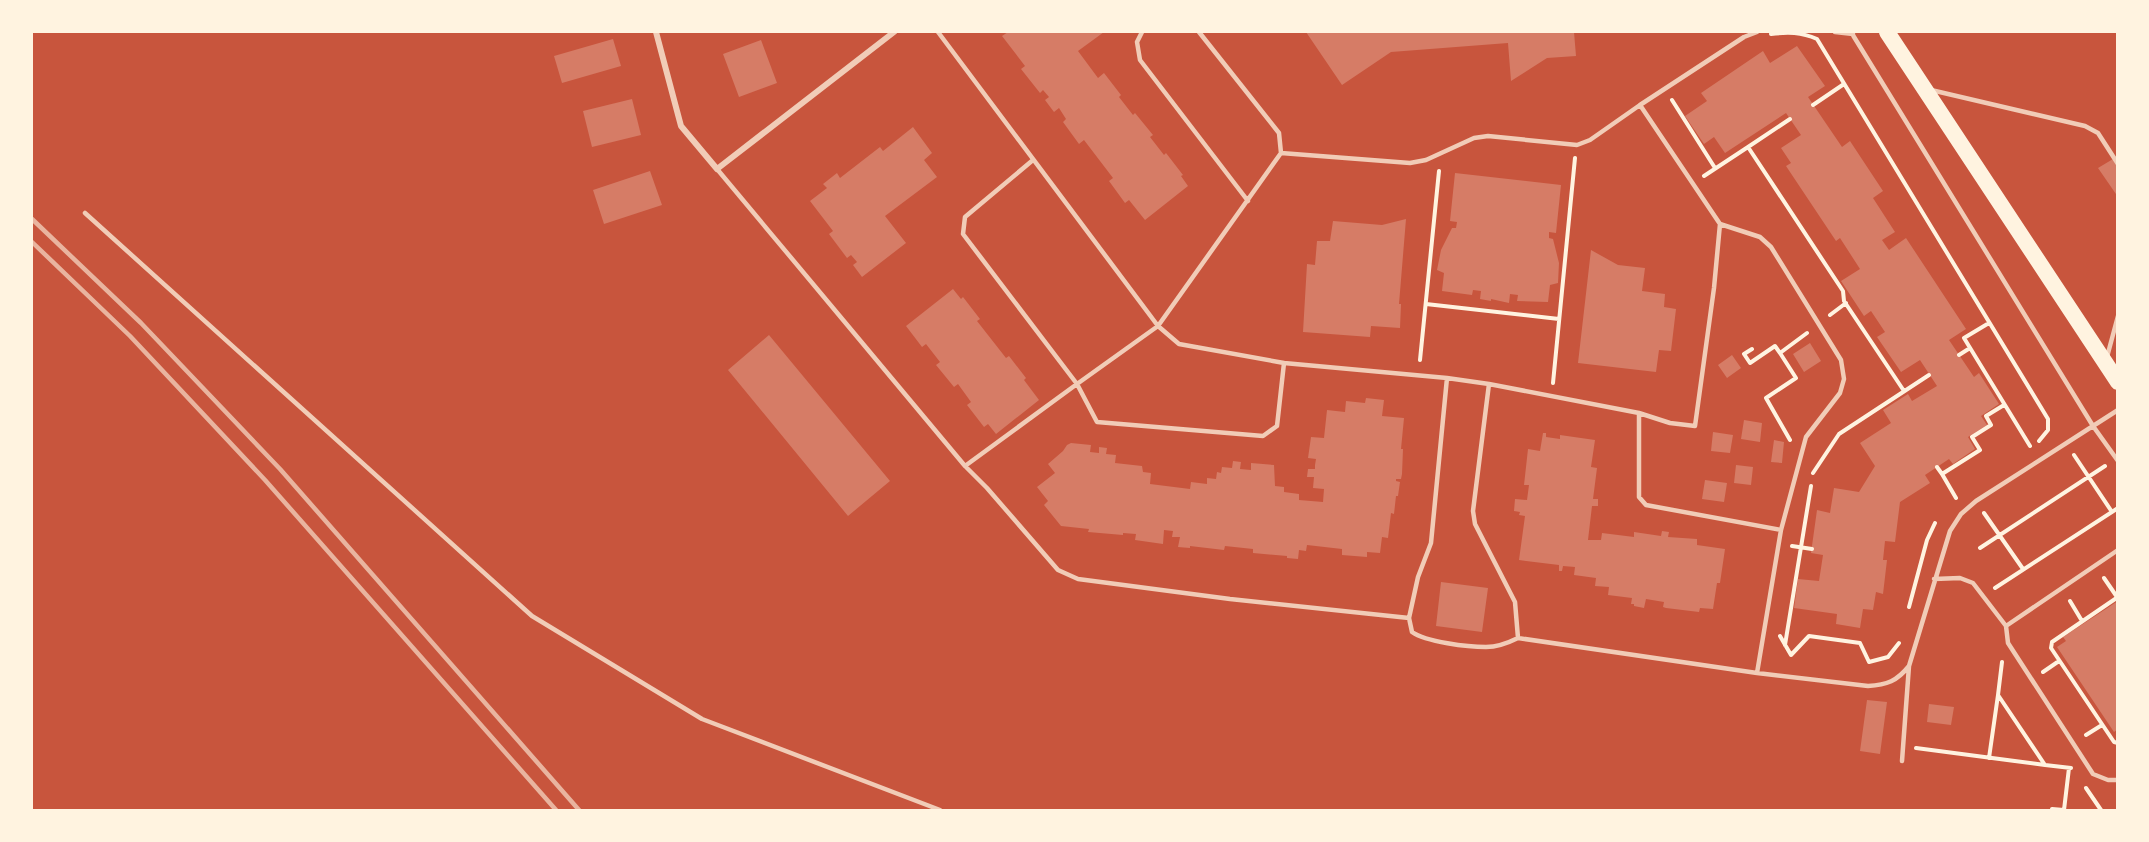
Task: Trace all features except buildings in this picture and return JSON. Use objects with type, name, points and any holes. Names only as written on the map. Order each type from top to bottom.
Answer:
[{"type":"highway","points":[[1887,32],[2118,382]]},
{"type":"street","points":[[656,32],[681,126],[717,169],[894,32]]},
{"type":"lane","points":[[938,32],[1158,326],[1179,344],[1284,363],[1489,384],[1639,413],[1670,423],[1695,426],[1720,224]]},
{"type":"lane","points":[[1142,32],[1137,42],[1140,60],[1248,201]]},
{"type":"lane","points":[[965,466],[1158,326],[1281,153],[1279,133],[1199,32]]},
{"type":"lane","points":[[1281,153],[1410,163],[1426,160],[1474,138],[1488,136],[1577,145],[1590,140],[1744,37],[1757,32]]},
{"type":"lane","points":[[1835,32],[1852,33],[2093,426],[2117,460]]},
{"type":"lane","points":[[1925,88],[2085,126],[2098,133],[2118,164]]},
{"type":"lane","points":[[1640,105],[1720,224],[1760,237],[1771,247],[1840,360],[1844,379],[1840,393],[1806,437],[1781,530],[1757,673]]},
{"type":"lane","points":[[1033,160],[965,217],[963,234],[1077,384],[1096,422],[1263,436],[1277,426],[1284,363]]},
{"type":"lane","points":[[717,169],[965,466],[1058,570],[1078,579],[1230,599],[1409,618]]},
{"type":"lane","points":[[86,213],[532,616],[702,719],[940,810]]},
{"type":"lane","points":[[2105,363],[2118,316]]},
{"type":"lane","points":[[1447,378],[1431,543],[1418,577],[1409,618],[1412,632],[1422,639],[1486,647],[1503,645],[1518,638],[1757,673],[1868,686],[1885,685],[1895,680],[1909,666]]},
{"type":"lane","points":[[1489,384],[1473,511],[1475,524],[1515,602],[1518,638]]},
{"type":"lane","points":[[1902,760],[1909,666],[1950,531],[1961,514],[1976,501],[2118,410]]},
{"type":"lane","points":[[1639,413],[1639,497],[1646,505],[1781,530]]},
{"type":"lane","points":[[2006,626],[2118,550]]},
{"type":"lane","points":[[1934,579],[1960,578],[1973,583],[2006,626],[2008,643],[2093,774],[2108,780],[2118,780]]},
{"type":"path","points":[[1765,35],[1788,32],[1804,34],[1817,39],[2048,419],[2048,430],[2041,440],[2021,452]]},
{"type":"path","points":[[1813,105],[1844,84]]},
{"type":"path","points":[[1669,95],[1715,168]]},
{"type":"path","points":[[1693,183],[1790,119]]},
{"type":"path","points":[[1551,396],[1577,145]]},
{"type":"path","points":[[1748,147],[1844,291],[1845,303],[1904,391]]},
{"type":"path","points":[[1419,376],[1441,152]]},
{"type":"path","points":[[1780,353],[1845,303]]},
{"type":"path","points":[[1426,304],[1559,319]]},
{"type":"path","points":[[1989,323],[1964,338],[2030,446]]},
{"type":"path","points":[[1752,349],[1744,354],[1750,363],[1775,346],[1796,378],[1766,398],[1792,445]]},
{"type":"path","points":[[1959,355],[1970,348]]},
{"type":"path","points":[[1884,362],[1891,357]]},
{"type":"path","points":[[1812,474],[1839,434],[1929,375]]},
{"type":"path","points":[[1942,474],[1980,450],[1972,437],[1991,424],[1986,416],[2004,405]]},
{"type":"path","points":[[2066,443],[2112,512]]},
{"type":"path","points":[[1980,548],[2117,460]]},
{"type":"path","points":[[1937,467],[1956,498],[1949,506]]},
{"type":"path","points":[[1785,645],[1811,485]]},
{"type":"path","points":[[1976,501],[2023,569]]},
{"type":"path","points":[[1983,595],[2118,508]]},
{"type":"path","points":[[1907,614],[1927,540],[1935,523],[1942,515]]},
{"type":"path","points":[[1790,537],[1788,546],[1812,549]]},
{"type":"path","points":[[2095,565],[2117,597],[2052,642],[2051,648],[2114,742],[2118,742]]},
{"type":"path","points":[[2061,589],[2082,621]]},
{"type":"path","points":[[1776,629],[1791,655],[1809,636],[1860,643],[1869,662],[1888,657],[1899,644],[1901,634]]},
{"type":"path","points":[[1989,758],[2002,662]]},
{"type":"path","points":[[1998,695],[2045,765]]},
{"type":"path","points":[[2086,735],[2102,725]]},
{"type":"path","points":[[1903,747],[2069,768],[2064,810],[2052,809]]},
{"type":"railway","points":[[32,219],[141,323],[280,469],[579,810]]},
{"type":"railway","points":[[32,242],[130,336],[265,480],[556,810]]}]
